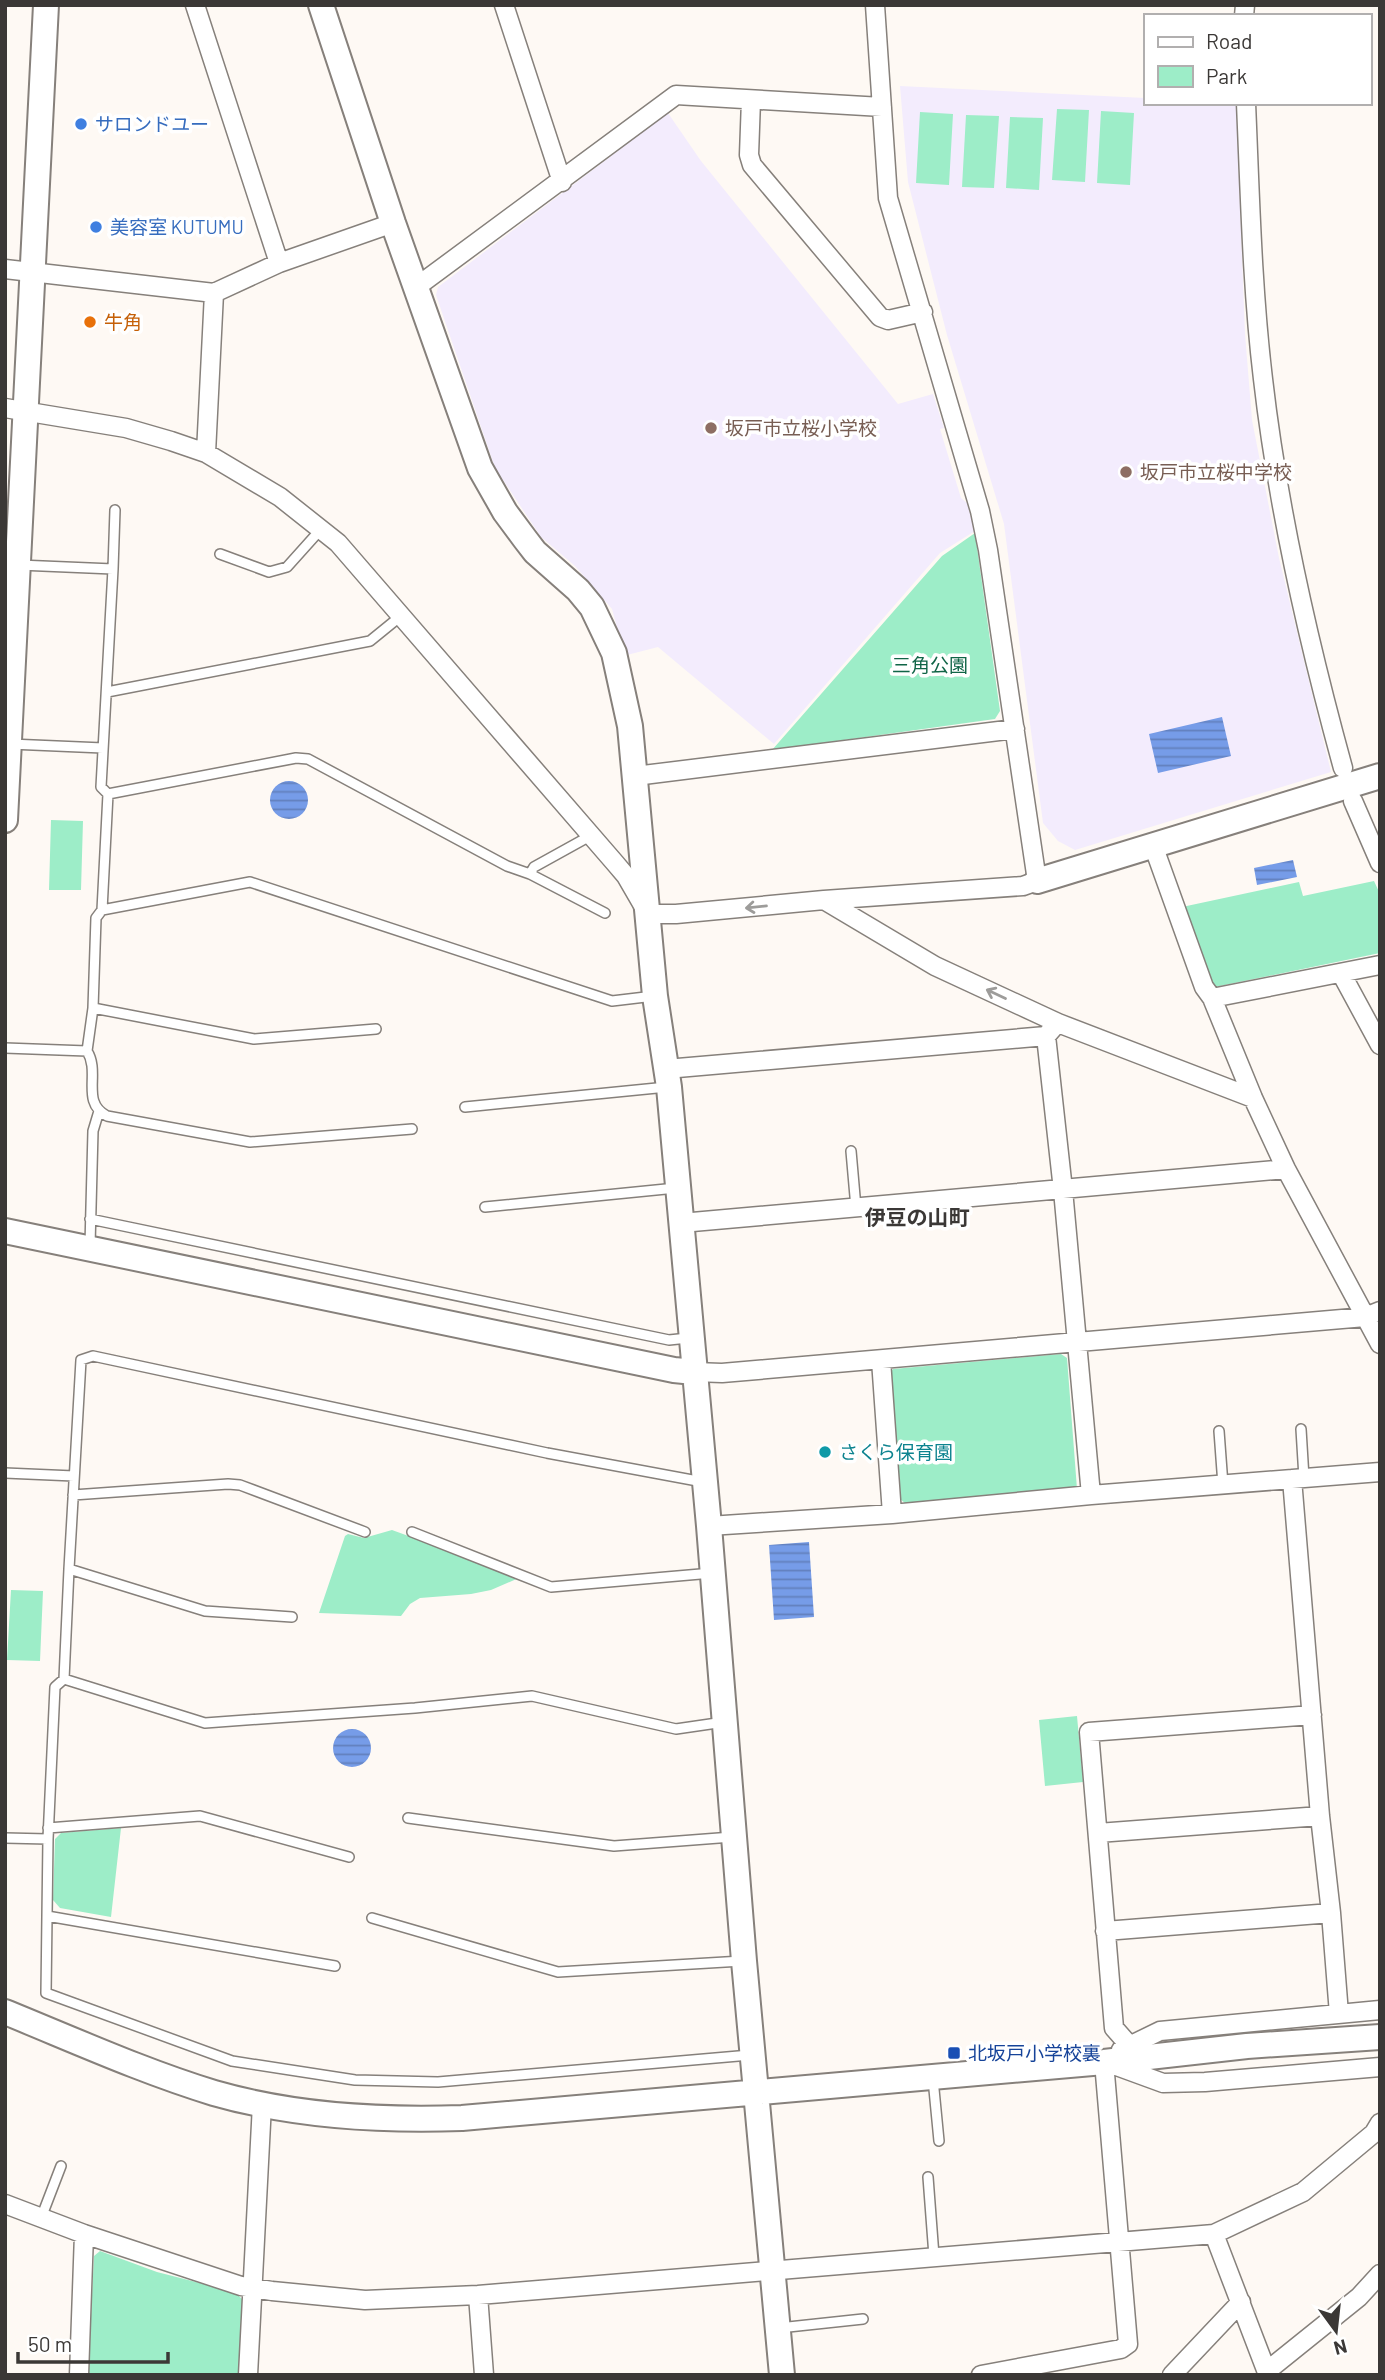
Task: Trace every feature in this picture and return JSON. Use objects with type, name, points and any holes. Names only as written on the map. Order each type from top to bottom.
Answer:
[{"type":"street","points":[[5,820],[9,744],[9,656],[18,565],[15,410],[32,272],[46,5]]},
{"type":"street","points":[[195,5],[279,262]]},
{"type":"street","points":[[321,5],[415,288],[480,468],[524,539],[578,590],[592,607],[614,653],[631,726],[654,996],[667,1078],[709,1526],[744,1961],[782,2375]]},
{"type":"street","points":[[504,5],[562,182]]},
{"type":"street","points":[[875,5],[888,198],[980,511],[1037,881]]},
{"type":"street","points":[[415,288],[562,182],[676,95],[882,107]]},
{"type":"street","points":[[751,100],[749,155],[752,165],[880,317],[888,320],[923,312]]},
{"type":"street","points":[[1246,105],[1250,233],[1263,379],[1275,466],[1314,664],[1343,768]]},
{"type":"street","points":[[5,269],[214,293],[279,262],[393,223]]},
{"type":"street","points":[[206,453],[214,293]]},
{"type":"street","points":[[15,410],[126,428],[206,453],[280,497],[322,528],[402,615],[626,876],[648,914]]},
{"type":"street","points":[[635,776],[1015,729]]},
{"type":"street","points":[[648,914],[1023,886],[1380,776]]},
{"type":"street","points":[[1353,801],[1380,863]]},
{"type":"street","points":[[1153,845],[1204,987],[1212,998],[1253,1098],[1286,1169],[1372,1314],[1380,1345]]},
{"type":"street","points":[[824,900],[1052,1030],[1253,1098]]},
{"type":"street","points":[[1212,998],[1380,965]]},
{"type":"street","points":[[1341,973],[1380,1045]]},
{"type":"street","points":[[667,1078],[1052,1030]]},
{"type":"street","points":[[1052,1030],[1063,1189],[1091,1495]]},
{"type":"street","points":[[681,1223],[1286,1169]]},
{"type":"street","points":[[5,1231],[694,1372],[722,1373],[881,1360],[1372,1314]]},
{"type":"street","points":[[881,1360],[892,1514]]},
{"type":"street","points":[[709,1526],[892,1514],[1380,1472]]},
{"type":"street","points":[[1298,1479],[1312,1715],[1339,2014]]},
{"type":"street","points":[[1129,2045],[1114,2028],[1090,1732],[1312,1715]]},
{"type":"street","points":[[1098,1833],[1320,1816]]},
{"type":"street","points":[[1105,1931],[1331,1913]]},
{"type":"street","points":[[1104,2062],[1129,2045],[1160,2031],[1380,2010]]},
{"type":"street","points":[[5,2012],[168,2078],[216,2093],[321,2114],[412,2120],[475,2117],[1104,2062],[1247,2046],[1380,2037]]},
{"type":"street","points":[[1104,2062],[1163,2083],[1380,2067]]},
{"type":"street","points":[[981,2375],[1125,2347],[1128,2343],[1104,2062]]},
{"type":"street","points":[[248,2375],[262,2104]]},
{"type":"street","points":[[5,2204],[84,2234],[240,2286],[365,2300],[478,2295],[1214,2234],[1303,2192],[1374,2133],[1380,2123]]},
{"type":"street","points":[[79,2375],[84,2234]]},
{"type":"street","points":[[1214,2234],[1268,2373],[1359,2297],[1380,2274]]},
{"type":"street","points":[[478,2295],[484,2375]]},
{"type":"street","points":[[1172,2375],[1241,2302]]},
{"type":"lane","points":[[108,793],[101,787],[115,510]]},
{"type":"lane","points":[[220,554],[269,572],[287,567],[322,528]]},
{"type":"lane","points":[[18,565],[113,569]]},
{"type":"lane","points":[[107,692],[370,641],[402,615]]},
{"type":"lane","points":[[9,744],[103,748]]},
{"type":"lane","points":[[108,793],[296,758],[308,759],[506,866],[530,874],[605,913]]},
{"type":"lane","points":[[108,793],[102,910],[96,918],[93,1008],[87,1051],[92,1059],[93,1104],[99,1111],[107,1116],[250,1142],[412,1129]]},
{"type":"lane","points":[[530,874],[534,867],[590,836]]},
{"type":"lane","points":[[102,910],[250,882],[612,1000],[654,996]]},
{"type":"lane","points":[[93,1008],[254,1039],[376,1029]]},
{"type":"lane","points":[[5,1048],[87,1051]]},
{"type":"lane","points":[[465,1107],[667,1078]]},
{"type":"lane","points":[[90,1249],[93,1131],[99,1111]]},
{"type":"lane","points":[[852,1151],[856,1208]]},
{"type":"lane","points":[[485,1207],[678,1188]]},
{"type":"lane","points":[[90,1219],[669,1340],[691,1338]]},
{"type":"lane","points":[[705,1483],[547,1453],[93,1356],[80,1360],[64,1679],[55,1687],[48,1828],[46,1993],[232,2061],[355,2080],[438,2082],[753,2055]]},
{"type":"lane","points":[[1298,1479],[1300,1429]]},
{"type":"lane","points":[[1219,1431],[1223,1485]]},
{"type":"lane","points":[[5,1473],[74,1476]]},
{"type":"lane","points":[[73,1496],[240,1485],[365,1532]]},
{"type":"lane","points":[[412,1532],[551,1587],[713,1573]]},
{"type":"lane","points":[[69,1569],[205,1611],[292,1617]]},
{"type":"lane","points":[[64,1679],[205,1723],[415,1708],[532,1696],[676,1728],[726,1722]]},
{"type":"lane","points":[[48,1828],[200,1816],[349,1857]]},
{"type":"lane","points":[[408,1818],[614,1846],[734,1837]]},
{"type":"lane","points":[[5,1838],[48,1839]]},
{"type":"lane","points":[[47,1916],[335,1966]]},
{"type":"lane","points":[[372,1918],[558,1972],[744,1961]]},
{"type":"lane","points":[[933,2077],[939,2141]]},
{"type":"lane","points":[[41,2218],[61,2166]]},
{"type":"lane","points":[[928,2177],[934,2256]]},
{"type":"lane","points":[[777,2328],[863,2319]]},
{"type":"shaded area","name":"坂戸市立桜中学校","points":[[900,86],[1144,98],[1144,105],[1236,105],[1245,334],[1252,420],[1279,558],[1331,772],[1075,850],[1058,841],[1043,823],[1004,524],[947,335],[908,182]]},
{"type":"shaded area","name":"坂戸市立桜小学校","points":[[668,113],[701,161],[898,404],[933,394],[944,428],[940,429],[961,498],[967,503],[975,531],[940,553],[774,744],[658,647],[627,655],[624,653],[612,609],[575,566],[541,537],[495,468],[436,295],[438,287]]},
{"type":"green space","points":[[1057,109],[1089,110],[1085,182],[1052,180]]},
{"type":"green space","points":[[1101,111],[1134,113],[1130,185],[1097,183]]},
{"type":"green space","points":[[920,112],[953,114],[949,185],[916,183]]},
{"type":"green space","points":[[966,115],[999,116],[994,188],[962,187]]},
{"type":"green space","points":[[1010,117],[1043,118],[1039,190],[1006,188]]},
{"type":"green space","name":"三角公園","points":[[975,533],[1000,711],[995,719],[772,750],[942,556]]},
{"type":"green space","points":[[51,820],[83,821],[81,890],[49,890]]},
{"type":"green space","points":[[1374,881],[1380,894],[1380,953],[1215,987],[1210,984],[1182,907],[1299,882],[1303,896]]},
{"type":"green space","points":[[1061,1354],[1067,1358],[1077,1489],[906,1504],[899,1498],[889,1375],[893,1369]]},
{"type":"green space","points":[[392,1530],[521,1577],[491,1590],[420,1598],[410,1604],[401,1616],[319,1613],[345,1536],[348,1534],[364,1538]]},
{"type":"green space","points":[[11,1590],[43,1591],[40,1661],[7,1660]]},
{"type":"green space","points":[[1077,1716],[1083,1782],[1045,1786],[1039,1720]]},
{"type":"green space","points":[[121,1828],[111,1917],[60,1908],[53,1900],[55,1839],[61,1833]]},
{"type":"green space","points":[[100,2251],[157,2272],[235,2292],[244,2301],[240,2375],[88,2375],[94,2256]]},
{"type":"water","points":[[1222,717],[1231,756],[1158,773],[1149,734]]},
{"type":"water","points":[[289,781],[302,787],[308,800],[302,813],[289,819],[276,813],[270,800],[276,787]]},
{"type":"water","points":[[1293,860],[1297,877],[1257,885],[1254,868]]},
{"type":"water","points":[[809,1542],[814,1617],[774,1620],[769,1545]]},
{"type":"water","points":[[352,1729],[365,1735],[371,1748],[365,1761],[352,1767],[339,1761],[333,1748],[339,1735]]},
{"type":"place","name":"サロンドユー","points":[[81,124]]},
{"type":"place","name":"美容室 KUTUMU","points":[[96,227]]},
{"type":"place","name":"牛角","points":[[90,322]]},
{"type":"place","name":"坂戸市立桜小学校","points":[[711,428]]},
{"type":"place","name":"坂戸市立桜中学校","points":[[1126,472]]},
{"type":"place","name":"さくら保育園","points":[[825,1452]]},
{"type":"place","name":"北坂戸小学校裏","points":[[954,2053]]},
{"type":"district","name":"伊豆の山町","points":[[917,1218]]}]
